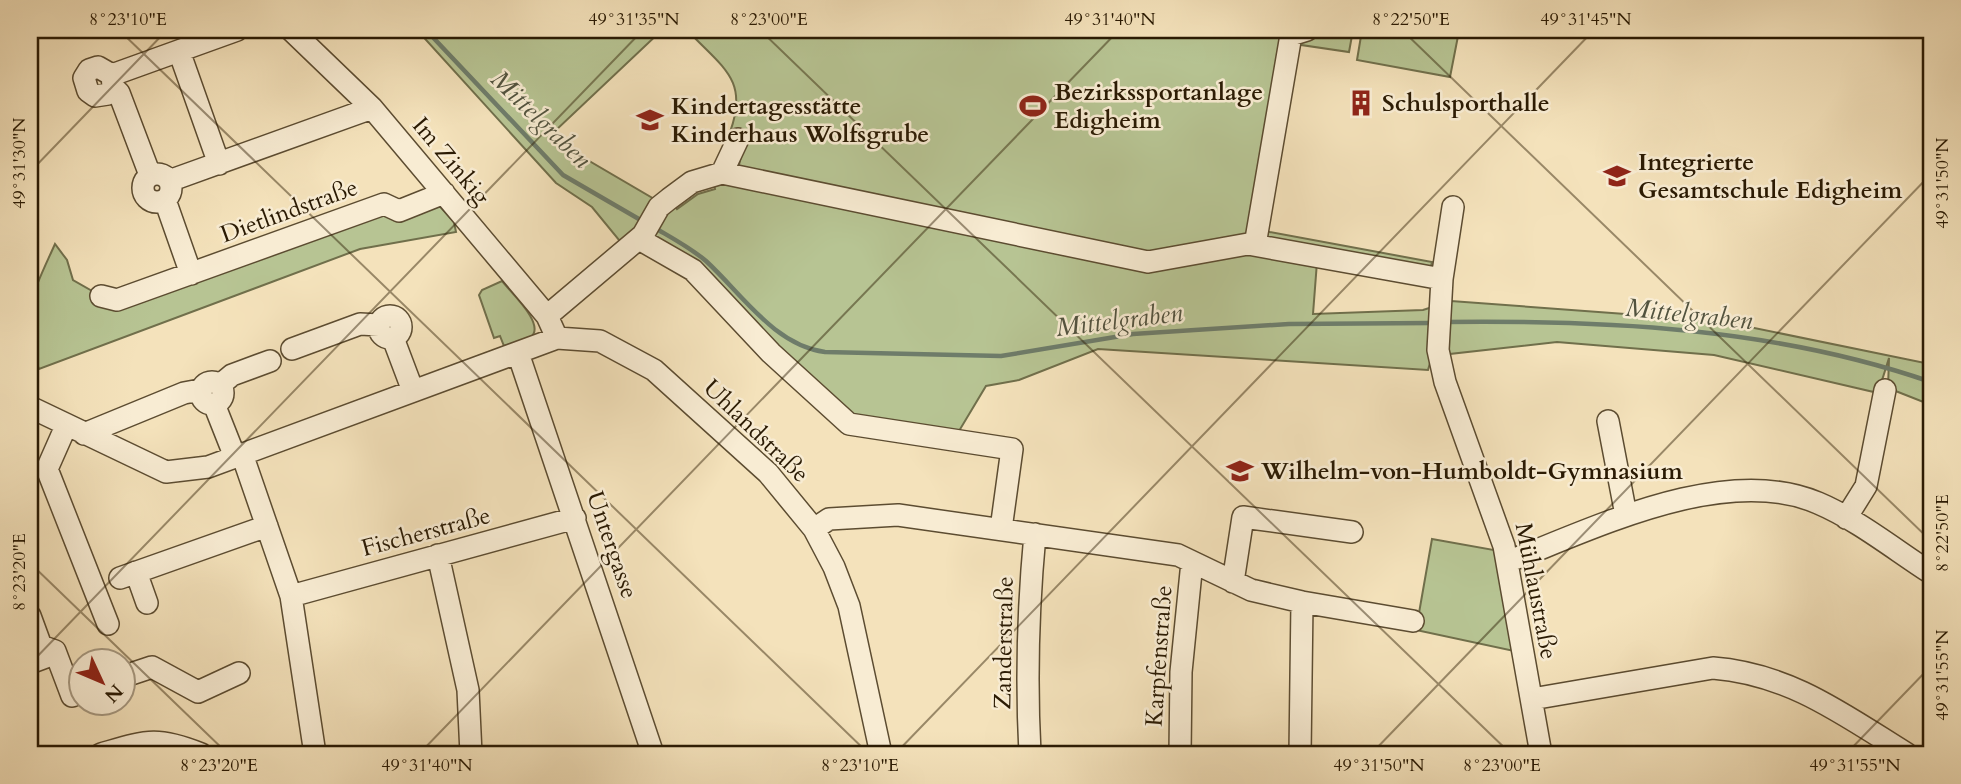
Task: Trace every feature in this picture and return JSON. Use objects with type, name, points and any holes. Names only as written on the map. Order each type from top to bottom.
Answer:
[{"type":"street","points":[[191,274],[161,186],[112,81],[179,51],[237,30]]},
{"type":"street","name":"Im Zinkig","points":[[291,30],[372,108],[547,316],[557,338]]},
{"type":"street","points":[[1255,245],[1292,34],[1307,30]]},
{"type":"street","points":[[179,51],[219,164]]},
{"type":"street","points":[[161,186],[372,108]]},
{"type":"street","points":[[722,173],[738,139]]},
{"type":"street","points":[[547,316],[645,231],[659,207],[692,181],[722,173],[1148,262],[1255,245],[1442,279]]},
{"type":"street","name":"Dietlindstraße","points":[[101,296],[117,300],[384,204],[399,211],[444,193]]},
{"type":"street","name":"Mühlaustraße","points":[[1453,207],[1442,279],[1438,335],[1445,382],[1504,545],[1541,754]]},
{"type":"street","points":[[645,231],[693,270],[771,353],[849,424],[1012,449],[1002,529]]},
{"type":"street","points":[[292,349],[360,324],[386,332],[414,391]]},
{"type":"street","points":[[30,407],[166,472],[208,467],[557,338]]},
{"type":"street","name":"Uhlandstraße","points":[[557,338],[600,341],[654,370],[768,473],[814,529],[834,567],[849,606],[881,754]]},
{"type":"street","name":"Untergasse","points":[[518,353],[653,754]]},
{"type":"street","points":[[108,624],[47,469],[75,430],[184,393],[212,393],[232,375],[270,361]]},
{"type":"street","points":[[1846,518],[1866,486],[1885,390]]},
{"type":"street","points":[[212,393],[267,526],[291,596],[315,754]]},
{"type":"street","points":[[1608,421],[1626,515]]},
{"type":"street","points":[[1507,562],[1626,515],[1679,501],[1744,490],[1779,491],[1818,503],[1931,573]]},
{"type":"street","points":[[814,529],[829,519],[898,515],[1178,555],[1251,590],[1302,602],[1413,621]]},
{"type":"street","points":[[1233,582],[1242,517],[1352,533]]},
{"type":"street","name":"Fischerstraße","points":[[291,596],[575,518]]},
{"type":"street","points":[[147,603],[128,575],[267,526]]},
{"type":"street","name":"Zanderstraße","points":[[1030,754],[1027,686],[1029,601],[1035,534]]},
{"type":"street","points":[[438,555],[468,690],[471,754]]},
{"type":"street","name":"Karpfenstraße","points":[[1180,754],[1181,672],[1192,562]]},
{"type":"street","points":[[1300,754],[1302,602]]},
{"type":"street","points":[[30,616],[36,654],[55,651],[66,680]]},
{"type":"street","points":[[136,672],[152,667],[198,692],[239,673]]},
{"type":"street","points":[[1532,699],[1713,668],[1731,669],[1808,692],[1908,754]]},
{"type":"street","points":[[101,754],[147,741],[163,741],[201,754]]},
{"type":"green space","points":[[417,30],[662,30],[555,131],[574,152],[656,200],[664,192],[677,209],[698,194],[715,189],[712,175],[737,173],[744,144],[730,132],[736,100],[729,76],[689,32],[692,30],[1353,30],[1349,52],[1294,44],[1264,231],[1432,262],[1427,283],[1317,262],[1313,314],[1423,310],[1451,301],[1720,321],[1930,364],[1931,405],[1888,388],[1889,358],[1878,393],[1714,355],[1557,342],[1432,356],[1428,370],[1098,349],[1019,380],[986,386],[956,436],[852,421],[697,267],[623,245],[592,207],[556,183]]},
{"type":"green space","points":[[1362,30],[1459,31],[1450,77],[1357,60]]},
{"type":"green space","points":[[435,201],[454,222],[456,232],[360,249],[39,369],[33,351],[29,320],[35,291],[55,244],[67,260],[73,280],[101,296],[383,209]]},
{"type":"green space","points":[[502,281],[531,316],[534,324],[531,337],[504,346],[500,336],[494,338],[479,295],[482,290]]},
{"type":"green space","points":[[1432,539],[1494,550],[1514,651],[1416,630]]},
{"type":"waterway","name":"Mittelgraben","points":[[426,30],[563,175],[644,222]]},
{"type":"waterway","name":"Mittelgraben","points":[[655,228],[706,261],[774,329],[807,347],[825,352],[1001,356],[1133,334],[1289,324],[1432,323]]},
{"type":"waterway","name":"Mittelgraben","points":[[1444,322],[1567,323],[1690,331],[1812,350],[1931,382]]},
{"type":"place","name":"Schulsporthalle","points":[[1361,103]]},
{"type":"place","name":"Bezirkssportanlage Edigheim","points":[[1033,106]]},
{"type":"place","name":"Kindertagesstätte Kinderhaus Wolfsgrube","points":[[650,120]]},
{"type":"place","name":"Integrierte Gesamtschule Edigheim","points":[[1617,176]]},
{"type":"place","name":"Wilhelm-von-Humboldt-Gymnasium","points":[[1240,471]]}]
